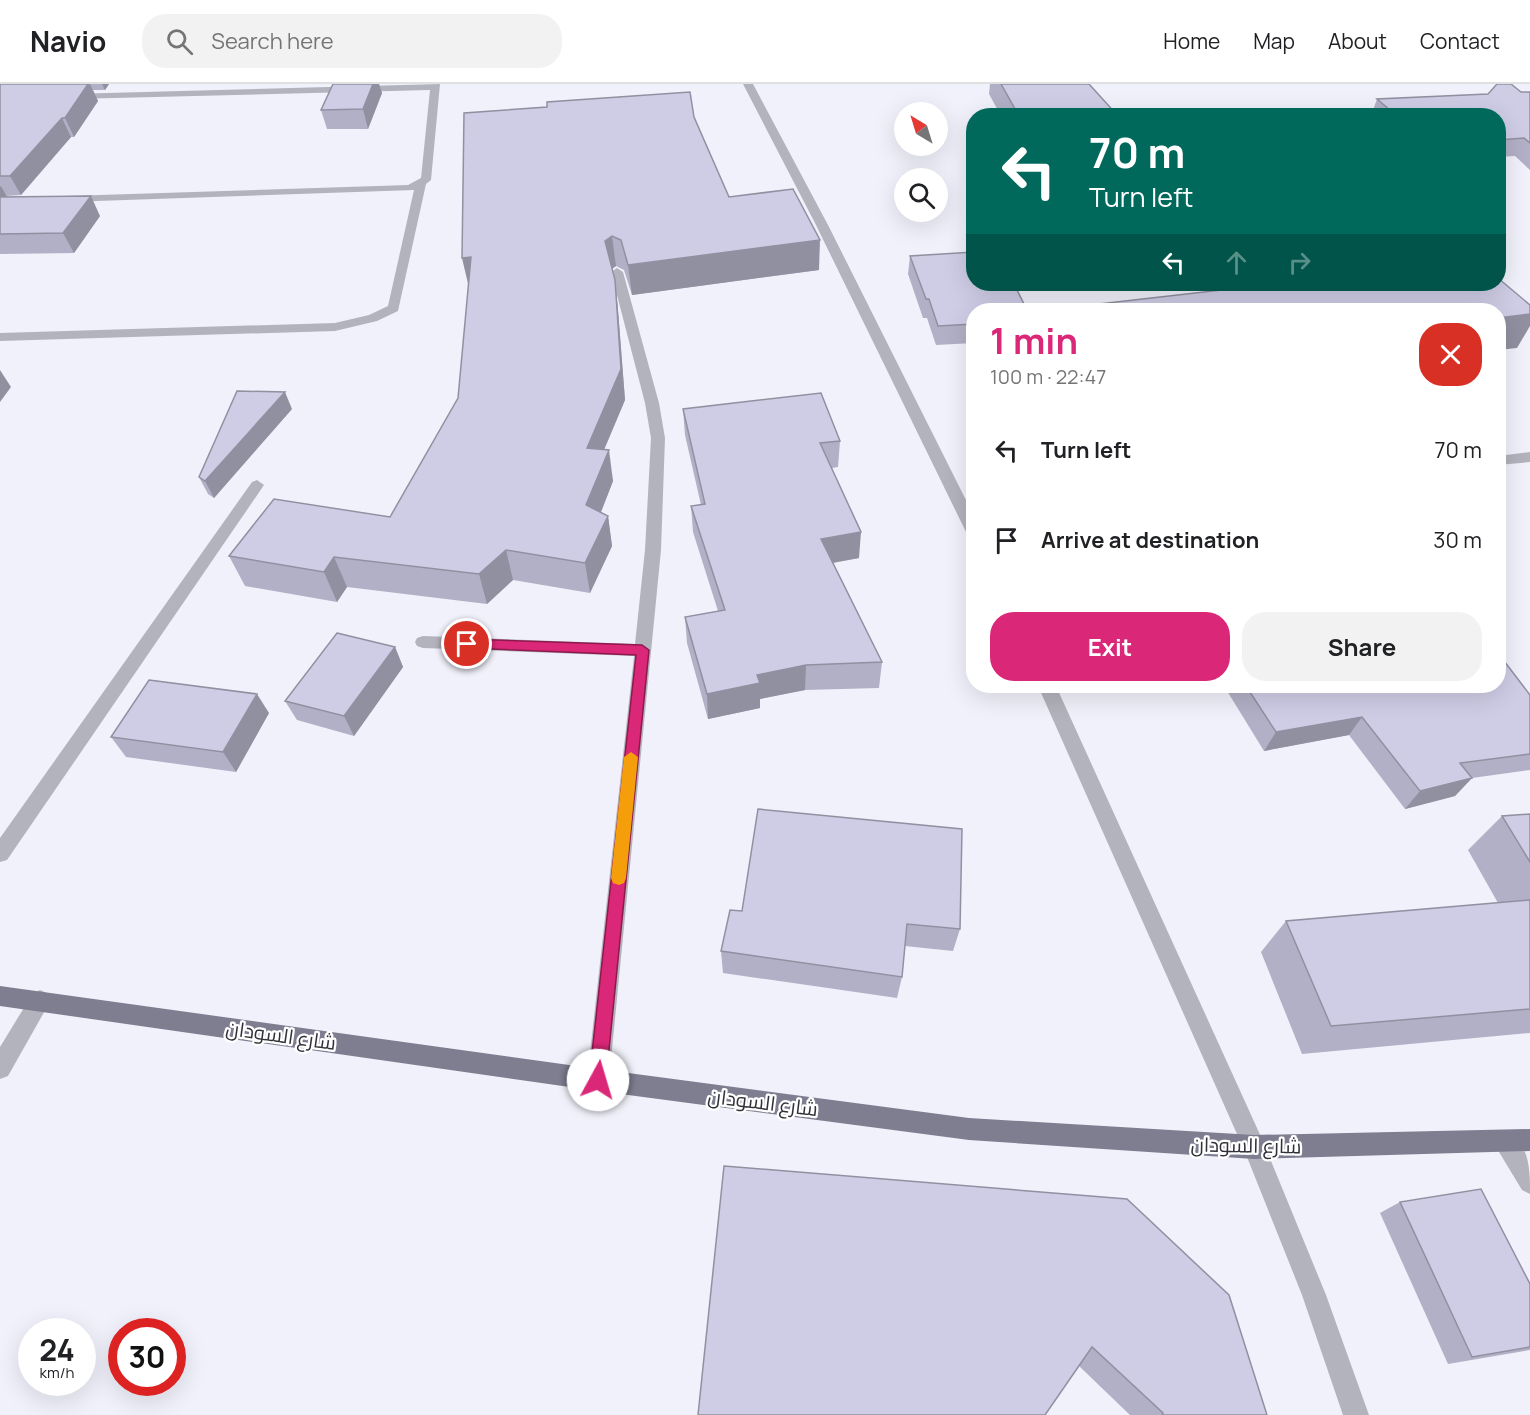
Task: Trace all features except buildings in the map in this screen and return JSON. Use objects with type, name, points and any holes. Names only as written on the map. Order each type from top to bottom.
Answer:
[{"type":"main road","name":"شارع السودان","points":[[0,996],[598,1080],[969,1129],[1254,1147],[1530,1140]]},
{"type":"street","points":[[148,94],[154,84]]},
{"type":"street","points":[[748,84],[822,225],[966,516]]},
{"type":"street","points":[[57,97],[323,87],[434,86],[426,180],[410,188],[58,199]]},
{"type":"street","points":[[0,337],[335,327],[373,318],[394,308],[421,184]]},
{"type":"street","points":[[598,1080],[653,550],[658,438],[652,404],[616,272]]},
{"type":"street","points":[[1506,460],[1530,457]]},
{"type":"street","points":[[0,854],[257,486]]},
{"type":"street","points":[[423,642],[642,650]]},
{"type":"street","points":[[1050,693],[1254,1147],[1314,1295],[1356,1415]]},
{"type":"street","points":[[0,1068],[40,1000]]},
{"type":"street","points":[[1504,1142],[1530,1182]]},
{"type":"slow traffic","points":[[619,878],[631,757]]},
{"type":"route","points":[[467,644],[642,650],[598,1080]]}]
